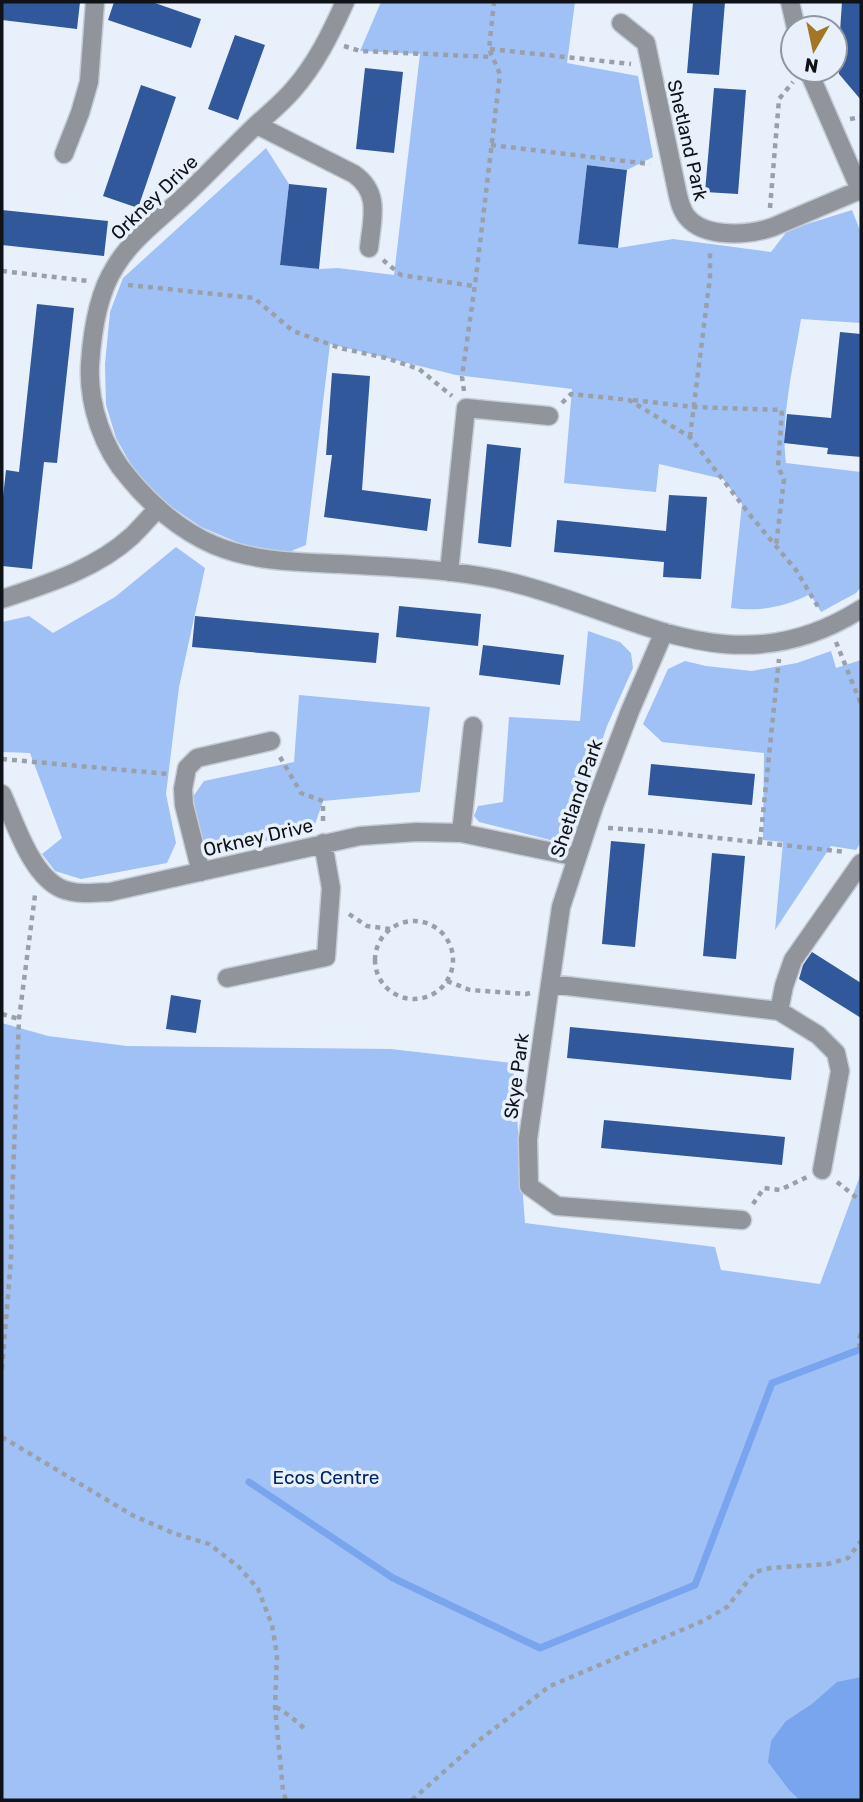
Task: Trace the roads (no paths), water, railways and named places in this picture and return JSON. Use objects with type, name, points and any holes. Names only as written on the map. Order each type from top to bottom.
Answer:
[{"type":"street","points":[[64,154],[89,82],[95,2]]},
{"type":"street","name":"Orkney Drive","points":[[342,3],[326,40],[309,70],[296,86],[200,182],[142,234],[120,259],[106,283],[93,336],[90,384],[104,438],[112,455],[139,491],[158,508],[217,547],[254,557],[290,562],[411,568],[490,578],[663,632]]},
{"type":"street","name":"Shetland Park","points":[[621,23],[646,43],[677,191],[685,215],[692,222],[711,230],[745,234],[766,230],[861,191]]},
{"type":"street","points":[[807,84],[861,191]]},
{"type":"street","points":[[257,125],[361,179],[368,188],[373,204],[369,248]]},
{"type":"street","points":[[449,572],[466,408],[550,416]]},
{"type":"street","points":[[2,599],[52,583],[91,563],[131,537],[158,508]]},
{"type":"street","points":[[663,632],[723,645],[753,646],[807,635],[861,609]]},
{"type":"street","name":"Shetland Park","points":[[550,984],[561,907],[577,857],[629,711],[663,632]]},
{"type":"street","points":[[461,833],[473,726]]},
{"type":"street","points":[[201,872],[184,805],[183,789],[189,765],[197,758],[271,741]]},
{"type":"street","name":"Orkney Drive","points":[[2,794],[31,859],[44,876],[62,889],[78,893],[110,892],[360,836],[417,832],[461,833],[577,857]]},
{"type":"street","points":[[227,978],[326,957],[331,903],[330,877],[323,843]]},
{"type":"street","points":[[779,1011],[783,986],[793,960],[855,858]]},
{"type":"street","points":[[550,984],[779,1011],[818,1035],[833,1049],[839,1060],[840,1078],[822,1170]]},
{"type":"street","name":"Skye Park","points":[[550,984],[528,1139],[529,1186],[557,1206],[742,1220]]},
{"type":"waterway","points":[[249,1482],[393,1578],[540,1648],[695,1585],[772,1383],[861,1349]]},
{"type":"park label","name":"Ecos Centre","points":[[326,1477]]}]
